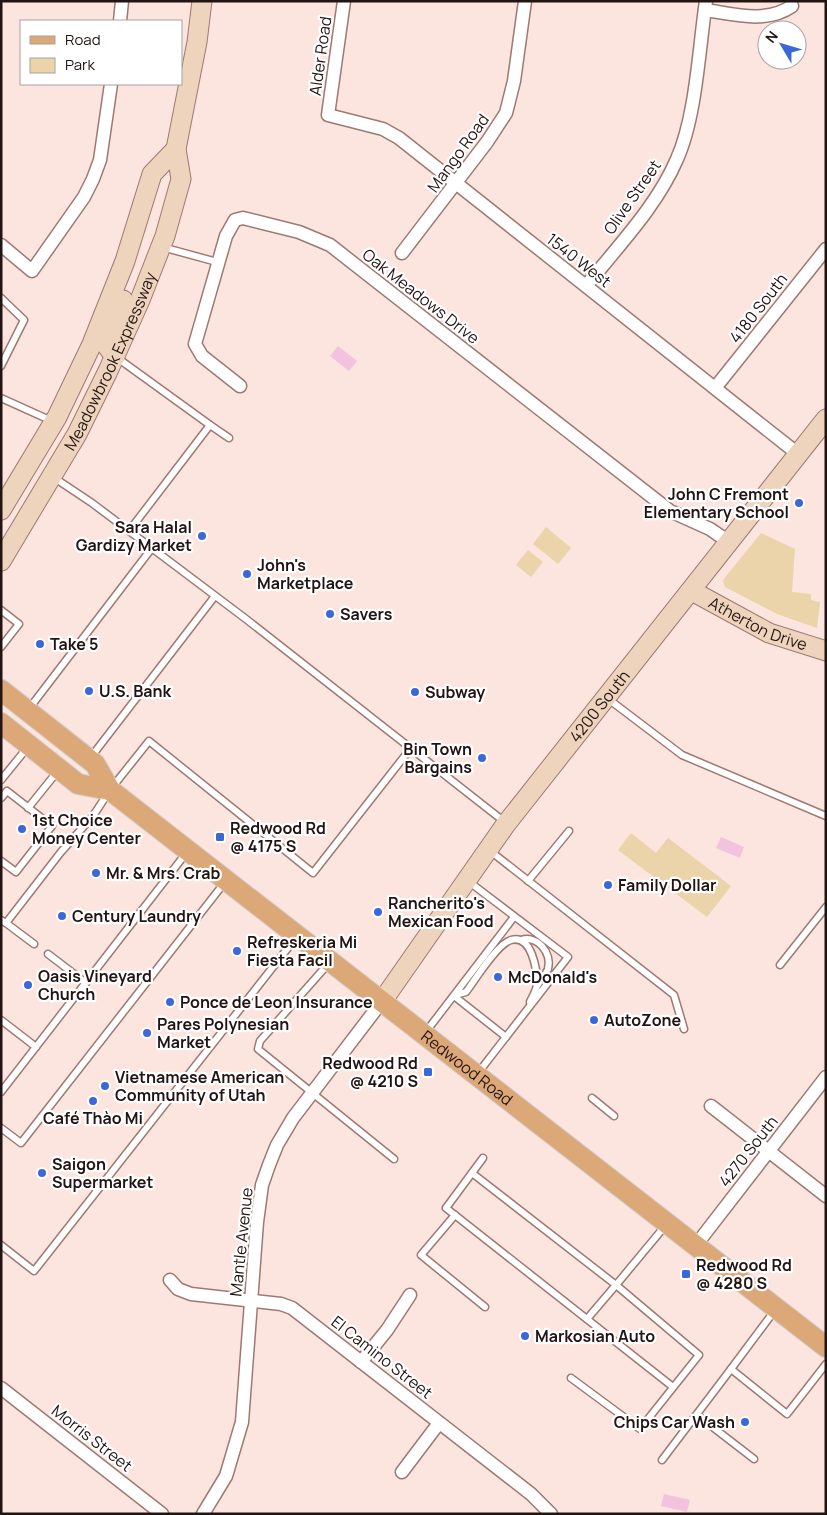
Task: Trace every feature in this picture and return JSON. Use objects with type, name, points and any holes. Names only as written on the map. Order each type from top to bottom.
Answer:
[{"type":"main road","name":"Meadowbrook Expressway","points":[[1,561],[52,476],[115,356],[161,246],[182,179],[176,149],[197,42],[202,1]]},
{"type":"main road","name":"Meadowbrook Expressway","points":[[1,510],[54,422],[92,344],[125,261],[152,174],[176,149]]},
{"type":"main road","points":[[115,356],[106,346],[123,299],[125,261]]},
{"type":"main road","name":"4200 South","points":[[383,1000],[506,824],[826,419]]},
{"type":"main road","name":"Atherton Drive","points":[[692,591],[769,633],[826,651]]},
{"type":"main road","name":"Redwood Road","points":[[1,690],[96,764],[110,790],[188,852],[383,1000],[826,1347]]},
{"type":"main road","name":"Redwood Road","points":[[1,723],[78,784],[110,790]]},
{"type":"street","points":[[120,20],[122,1]]},
{"type":"street","name":"Alder Road","points":[[328,115],[344,1]]},
{"type":"street","name":"Mango Road","points":[[402,253],[498,129],[506,113],[514,81],[525,1]]},
{"type":"street","points":[[705,6],[759,17],[774,15],[792,6]]},
{"type":"street","name":"Olive Street","points":[[586,286],[655,199],[678,158],[689,120],[705,6]]},
{"type":"street","points":[[1,245],[32,272],[84,197],[100,160],[111,85]]},
{"type":"street","name":"1540 West","points":[[328,115],[383,128],[400,138],[798,454]]},
{"type":"street","name":"Oak Meadows Drive","points":[[240,386],[202,356],[195,344],[217,262],[229,228],[235,220],[243,218],[299,232],[324,241],[670,511],[710,528],[729,542]]},
{"type":"street","name":"4180 South","points":[[716,388],[826,249]]},
{"type":"street","name":"Mantle Avenue","points":[[203,1514],[226,1476],[242,1422],[262,1185],[277,1145],[312,1094],[383,1000]]},
{"type":"street","name":"4270 South","points":[[696,1245],[826,1077]]},
{"type":"street","points":[[710,1106],[826,1196]]},
{"type":"street","name":"El Camino Street","points":[[170,1280],[178,1289],[191,1294],[281,1304],[292,1308],[531,1494],[551,1514]]},
{"type":"street","points":[[361,1362],[387,1330],[410,1294]]},
{"type":"street","name":"Morris Street","points":[[1,1388],[162,1514]]},
{"type":"street","points":[[402,1472],[440,1423]]},
{"type":"lane","points":[[161,246],[217,262]]},
{"type":"lane","points":[[1,298],[24,320],[1,366]]},
{"type":"lane","points":[[115,356],[229,438]]},
{"type":"lane","points":[[1,398],[54,422]]},
{"type":"lane","points":[[129,531],[210,425]]},
{"type":"lane","points":[[52,476],[215,596],[506,824]]},
{"type":"lane","points":[[28,710],[152,548]]},
{"type":"lane","points":[[89,759],[215,596]]},
{"type":"lane","points":[[1,610],[19,624],[1,647]]},
{"type":"lane","points":[[606,698],[682,755],[826,816]]},
{"type":"lane","points":[[34,944],[4,921],[93,816],[110,790],[149,741],[313,873],[411,748]]},
{"type":"lane","points":[[1,780],[29,745]]},
{"type":"lane","points":[[28,808],[60,769]]},
{"type":"lane","points":[[1,798],[6,792],[52,826],[16,872],[1,861]]},
{"type":"lane","points":[[528,881],[569,831]]},
{"type":"lane","points":[[488,849],[674,995],[684,1028]]},
{"type":"lane","points":[[1,1092],[188,852]]},
{"type":"lane","points":[[467,880],[568,957],[477,1074]]},
{"type":"lane","points":[[1,1128],[20,1143],[226,881]]},
{"type":"lane","points":[[780,965],[826,907]]},
{"type":"lane","points":[[425,1034],[514,917]]},
{"type":"lane","points":[[1,1245],[34,1270],[298,935]]},
{"type":"lane","points":[[454,995],[466,992],[499,948],[511,940],[527,938],[542,945],[548,954],[548,969],[537,986],[527,1010]]},
{"type":"lane","points":[[521,940],[528,944],[531,951],[537,986]]},
{"type":"lane","points":[[48,954],[86,983]]},
{"type":"lane","points":[[330,960],[258,1045],[260,1053],[394,1159]]},
{"type":"lane","points":[[454,995],[506,1037]]},
{"type":"lane","points":[[1,1020],[36,1047]]},
{"type":"lane","points":[[592,1098],[614,1116]]},
{"type":"lane","points":[[483,1158],[446,1208],[673,1387]]},
{"type":"lane","points":[[472,1173],[616,1285],[699,1355],[640,1429],[571,1378]]},
{"type":"lane","points":[[455,1215],[421,1255],[485,1307]]},
{"type":"lane","points":[[587,1319],[667,1223]]},
{"type":"lane","points":[[662,1460],[777,1309]]},
{"type":"lane","points":[[731,1369],[787,1414],[826,1364]]},
{"type":"lane","points":[[697,1414],[754,1459]]},
{"type":"green space","points":[[546,527],[571,548],[558,564],[533,544]]},
{"type":"green space","points":[[761,533],[795,549],[792,592],[811,594],[811,600],[820,602],[817,628],[777,614],[725,587],[723,580]]},
{"type":"green space","points":[[528,550],[543,562],[531,577],[516,565]]},
{"type":"green space","points":[[631,833],[656,853],[668,838],[731,886],[707,917],[618,850]]},
{"type":"shaded area","points":[[338,346],[357,361],[349,371],[330,356]]},
{"type":"shaded area","points":[[721,837],[744,847],[740,858],[716,848]]},
{"type":"shaded area","points":[[664,1494],[690,1500],[687,1512],[661,1506]]},
{"type":"place","name":"John C Fremont Elementary School","points":[[799,503]]},
{"type":"place","name":"Sara Halal Gardizy Market","points":[[202,536]]},
{"type":"place","name":"John's Marketplace","points":[[247,574]]},
{"type":"place","name":"Savers","points":[[330,614]]},
{"type":"place","name":"Take 5","points":[[40,644]]},
{"type":"place","name":"U.S. Bank","points":[[89,691]]},
{"type":"place","name":"Subway","points":[[415,692]]},
{"type":"place","name":"Bin Town Bargains","points":[[482,758]]},
{"type":"place","name":"1st Choice Money Center","points":[[22,829]]},
{"type":"place","name":"Redwood Rd @ 4175 S","points":[[220,837]]},
{"type":"place","name":"Mr. & Mrs. Crab","points":[[96,873]]},
{"type":"place","name":"Family Dollar","points":[[608,885]]},
{"type":"place","name":"Rancherito's Mexican Food","points":[[378,912]]},
{"type":"place","name":"Century Laundry","points":[[62,916]]},
{"type":"place","name":"Refreskeria Mi Fiesta Facil","points":[[237,951]]},
{"type":"place","name":"McDonald's","points":[[498,977]]},
{"type":"place","name":"Oasis Vineyard Church","points":[[28,985]]},
{"type":"place","name":"Ponce de Leon Insurance","points":[[170,1002]]},
{"type":"place","name":"AutoZone","points":[[594,1020]]},
{"type":"place","name":"Pares Polynesian Market","points":[[147,1033]]},
{"type":"place","name":"Redwood Rd @ 4210 S","points":[[428,1072]]},
{"type":"place","name":"Vietnamese American Community of Utah","points":[[105,1086]]},
{"type":"place","name":"Café Thào Mi","points":[[93,1101]]},
{"type":"place","name":"Saigon Supermarket","points":[[42,1173]]},
{"type":"place","name":"Redwood Rd @ 4280 S","points":[[686,1274]]},
{"type":"place","name":"Markosian Auto","points":[[525,1336]]},
{"type":"place","name":"Chips Car Wash","points":[[745,1422]]}]
